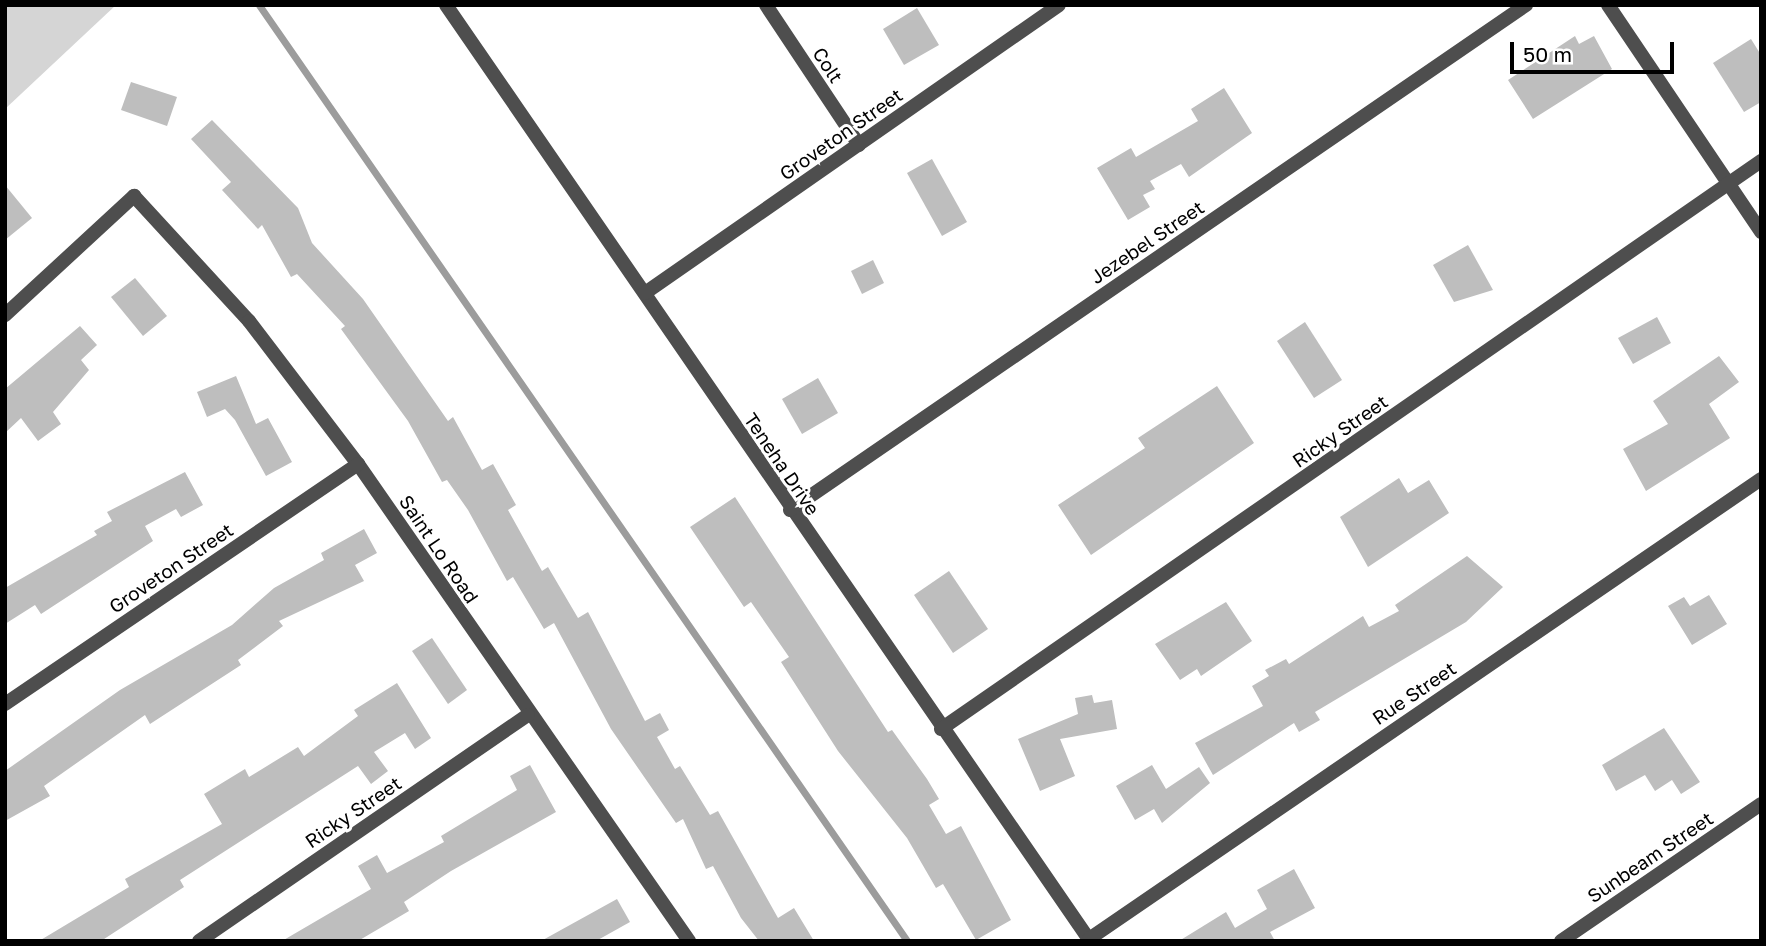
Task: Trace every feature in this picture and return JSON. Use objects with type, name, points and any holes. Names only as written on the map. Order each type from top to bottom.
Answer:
[{"type":"street","name":"Teneha Drive","points":[[446,5],[645,293],[790,510],[1089,940]]},
{"type":"street","name":"Colt","points":[[766,5],[859,145]]},
{"type":"street","name":"Groveton Street","points":[[645,293],[1059,5]]},
{"type":"street","name":"Jezebel Street","points":[[790,510],[1526,5]]},
{"type":"street","points":[[1608,5],[1761,232]]},
{"type":"street","name":"Ricky Street","points":[[941,729],[1761,162]]},
{"type":"street","name":"Saint Lo Road","points":[[5,315],[134,195],[249,321],[358,464],[528,715],[689,941]]},
{"type":"street","name":"Groveton Street","points":[[5,704],[358,464]]},
{"type":"street","name":"Rue Street","points":[[1089,940],[1761,479]]},
{"type":"street","name":"Ricky Street","points":[[199,941],[528,715]]},
{"type":"street","name":"Sunbeam Street","points":[[1562,941],[1761,804]]},
{"type":"shaded area","points":[[5,5],[116,5],[5,109]]},
{"type":"building","points":[[917,8],[939,45],[904,65],[883,29]]},
{"type":"building","points":[[1575,36],[1579,44],[1594,36],[1612,69],[1533,119],[1508,80]]},
{"type":"building","points":[[1751,39],[1761,55],[1761,102],[1744,112],[1713,63]]},
{"type":"building","points":[[131,82],[177,97],[167,126],[121,110]]},
{"type":"building","points":[[1224,88],[1252,133],[1189,177],[1181,164],[1150,181],[1155,189],[1143,195],[1150,207],[1128,220],[1097,168],[1131,148],[1136,157],[1198,121],[1191,109]]},
{"type":"building","points":[[212,120],[298,208],[312,243],[363,299],[448,421],[453,417],[482,470],[493,464],[516,505],[508,510],[542,571],[548,567],[578,618],[588,612],[645,721],[660,713],[669,730],[657,737],[675,769],[680,766],[710,815],[718,811],[778,918],[794,908],[814,941],[759,941],[741,918],[713,866],[706,869],[683,819],[676,823],[611,729],[554,623],[544,629],[513,577],[507,581],[468,510],[447,480],[442,482],[408,421],[341,329],[345,326],[297,274],[291,277],[262,225],[258,229],[222,190],[231,182],[191,139]]},
{"type":"building","points":[[932,159],[967,222],[942,236],[907,173]]},
{"type":"building","points":[[5,185],[32,218],[5,240]]},
{"type":"building","points":[[1468,245],[1493,290],[1454,302],[1433,265]]},
{"type":"building","points":[[873,260],[884,283],[862,294],[851,271]]},
{"type":"building","points":[[135,278],[167,316],[143,336],[111,297]]},
{"type":"building","points":[[1657,317],[1671,343],[1633,364],[1618,338]]},
{"type":"building","points":[[1305,322],[1342,380],[1314,398],[1277,341]]},
{"type":"building","points":[[80,326],[97,345],[81,360],[89,370],[53,412],[61,424],[38,441],[21,418],[5,433],[5,389]]},
{"type":"building","points":[[1719,356],[1739,382],[1709,404],[1730,438],[1646,491],[1623,449],[1668,424],[1653,401]]},
{"type":"building","points":[[236,376],[256,424],[268,418],[292,462],[266,476],[235,420],[225,409],[207,417],[197,392]]},
{"type":"building","points":[[818,378],[838,413],[802,434],[782,399]]},
{"type":"building","points":[[1217,386],[1254,443],[1091,555],[1058,505],[1145,448],[1138,438]]},
{"type":"building","points":[[185,472],[203,505],[181,517],[176,509],[145,526],[153,541],[41,614],[35,605],[5,624],[5,588],[97,535],[94,531],[112,521],[107,512]]},
{"type":"building","points":[[1399,478],[1408,493],[1429,480],[1449,513],[1368,567],[1340,517]]},
{"type":"building","points":[[735,497],[888,732],[892,730],[927,779],[939,799],[929,805],[946,834],[961,826],[1011,920],[976,940],[943,884],[936,888],[907,838],[838,751],[781,662],[789,657],[751,602],[744,607],[690,527]]},
{"type":"building","points":[[364,529],[377,553],[355,565],[364,581],[279,621],[283,626],[238,660],[241,665],[150,724],[145,715],[44,786],[50,796],[5,821],[5,771],[120,690],[232,625],[274,588],[324,560],[321,553]]},
{"type":"building","points":[[1467,556],[1503,587],[1466,622],[1315,712],[1320,720],[1299,732],[1294,723],[1213,775],[1195,743],[1263,706],[1252,686],[1269,676],[1265,670],[1286,659],[1289,664],[1363,616],[1369,627],[1399,611],[1395,605]]},
{"type":"building","points":[[949,571],[988,629],[953,653],[914,595]]},
{"type":"building","points":[[1709,595],[1727,624],[1692,645],[1668,606],[1684,597],[1690,606]]},
{"type":"building","points":[[1226,602],[1252,641],[1201,676],[1197,669],[1180,680],[1155,644]]},
{"type":"building","points":[[432,638],[467,690],[448,704],[412,651]]},
{"type":"building","points":[[397,683],[431,738],[415,749],[405,733],[374,752],[388,771],[371,784],[358,766],[180,880],[184,887],[101,941],[39,941],[129,887],[125,879],[222,824],[204,794],[245,769],[249,777],[298,747],[304,756],[358,716],[354,710]]},
{"type":"building","points":[[1092,695],[1094,703],[1112,700],[1117,729],[1060,739],[1075,776],[1040,791],[1018,739],[1078,714],[1075,698]]},
{"type":"building","points":[[1664,728],[1700,782],[1681,794],[1672,780],[1655,791],[1645,775],[1616,791],[1602,765]]},
{"type":"building","points":[[530,765],[556,812],[451,871],[404,902],[409,911],[358,941],[282,941],[371,889],[358,866],[377,855],[387,873],[444,842],[441,836],[517,790],[510,776]]},
{"type":"building","points":[[1152,765],[1166,789],[1199,767],[1210,783],[1162,823],[1154,809],[1135,820],[1116,786]]},
{"type":"building","points":[[1294,869],[1315,908],[1270,932],[1275,941],[1179,941],[1226,912],[1235,928],[1267,909],[1257,890]]},
{"type":"building","points":[[617,899],[630,922],[596,941],[541,941]]},
{"type":"waterway","points":[[259,5],[907,941]]}]
